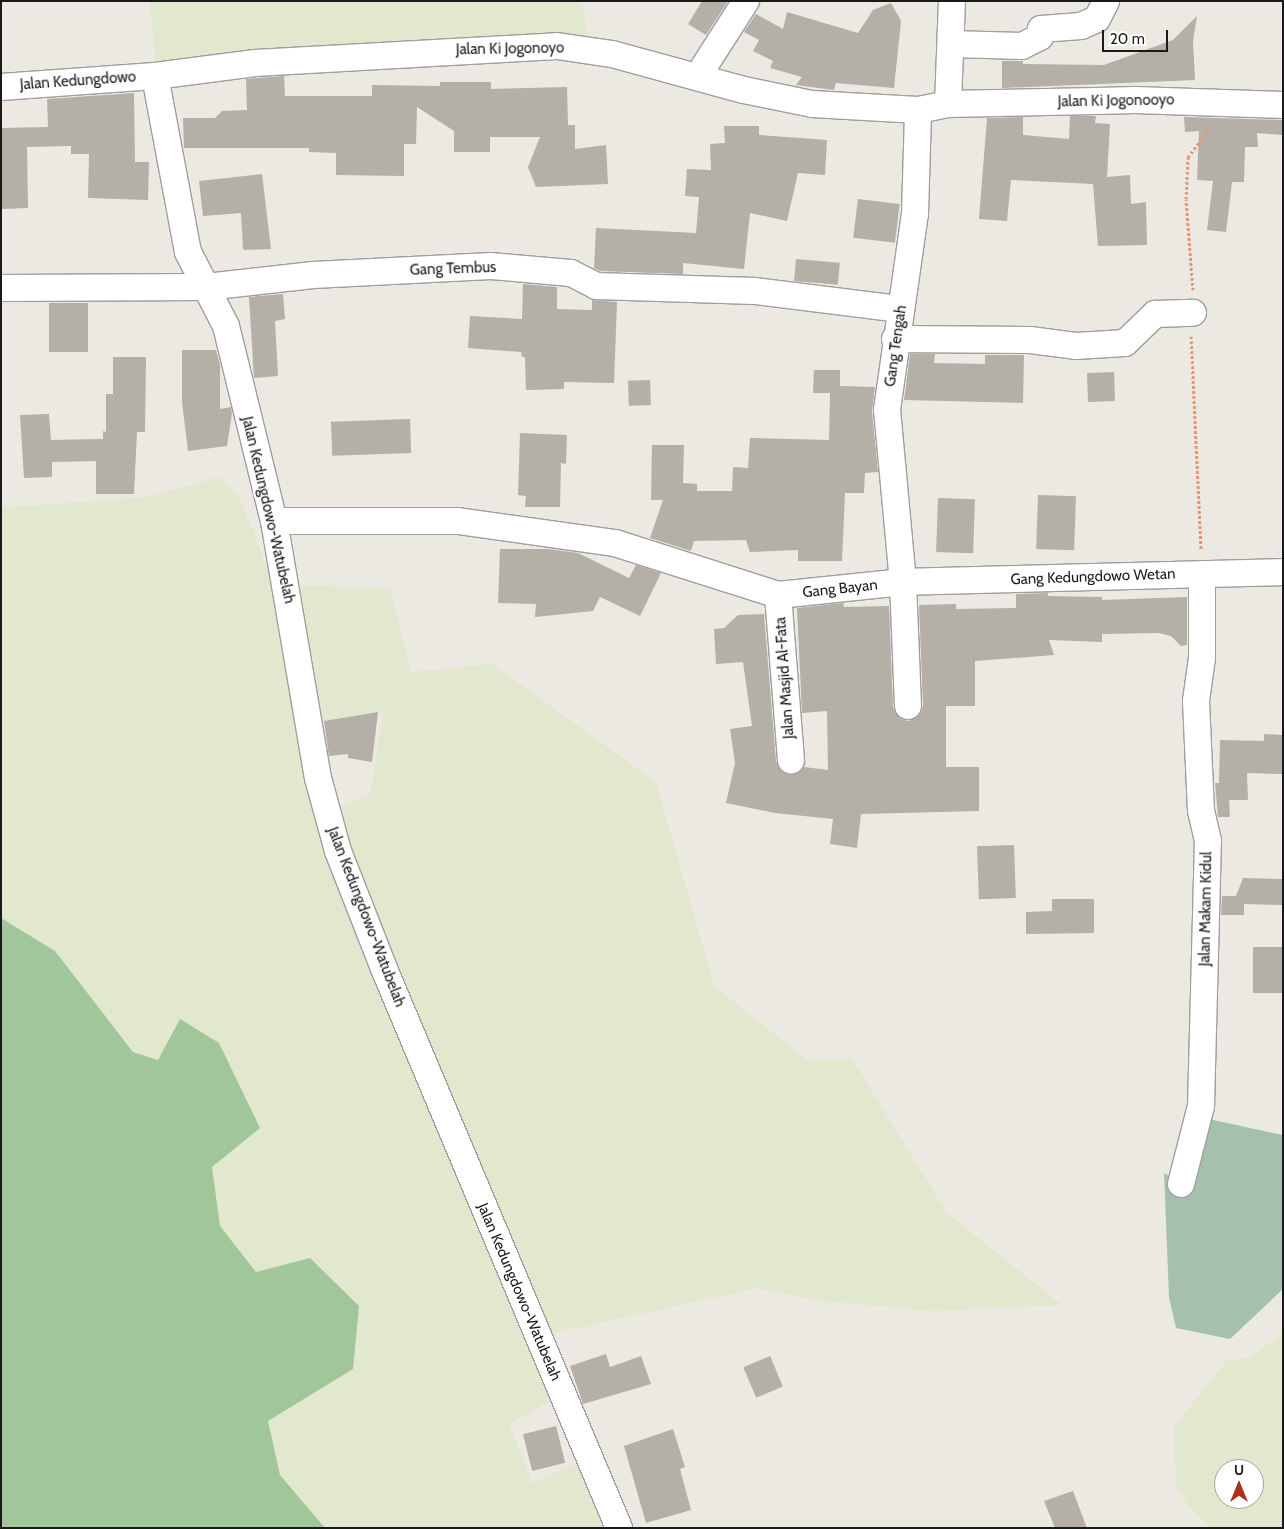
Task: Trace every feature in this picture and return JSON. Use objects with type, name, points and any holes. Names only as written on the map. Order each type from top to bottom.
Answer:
[{"type":"street","points":[[698,76],[746,1]]},
{"type":"street","points":[[948,104],[952,1]]},
{"type":"street","points":[[951,44],[1022,46],[1040,37],[1041,29],[1082,26],[1097,19],[1106,1]]},
{"type":"street","name":"Jalan Ki Jogonoyo","points":[[155,76],[264,62],[557,46],[612,54],[744,90],[812,104],[918,110],[948,104]]},
{"type":"street","name":"Jalan Kedungdowo","points":[[1,87],[155,76]]},
{"type":"street","name":"Jalan Kedungdowo-Watubelah","points":[[155,76],[188,252],[226,326],[274,522],[318,778],[338,851],[392,989],[619,1528]]},
{"type":"street","name":"Jalan Ki Jogonooyo","points":[[948,104],[1203,101],[1283,105]]},
{"type":"street","name":"Gang Tengah","points":[[908,706],[903,582],[887,410],[895,339],[915,214],[918,110]]},
{"type":"street","name":"Gang Tembus","points":[[1,288],[206,287],[313,275],[491,266],[571,273],[596,286],[755,291],[900,309]]},
{"type":"street","points":[[895,339],[1030,340],[1076,346],[1125,343],[1155,314],[1193,313]]},
{"type":"street","points":[[274,522],[458,522],[615,543],[778,595]]},
{"type":"street","name":"Gang Kedungdowo Wetan","points":[[903,582],[1283,572]]},
{"type":"street","name":"Jalan Makam Kidul","points":[[1181,1184],[1201,1106],[1208,841],[1201,811],[1196,701],[1202,658],[1202,574]]},
{"type":"street","name":"Gang Bayan","points":[[778,595],[903,582]]},
{"type":"street","name":"Jalan Masjid Al-Fata","points":[[778,595],[791,760]]},
{"type":"green space","points":[[149,1],[578,1],[584,11],[587,43],[157,66]]},
{"type":"green space","points":[[219,477],[239,496],[268,569],[302,724],[321,831],[344,906],[553,1399],[509,1424],[533,1483],[582,1461],[609,1528],[325,1528],[280,1475],[268,1421],[353,1369],[310,1258],[256,1272],[220,1226],[212,1167],[158,1060],[133,1051],[55,951],[1,918],[1,508],[148,497]]},
{"type":"green space","points":[[297,586],[390,588],[411,672],[492,664],[656,782],[714,986],[808,1061],[852,1059],[947,1213],[1062,1305],[933,1311],[815,1300],[757,1288],[549,1334],[347,851],[340,807],[371,793],[383,711],[323,721]]},
{"type":"green space","points":[[1,918],[55,951],[133,1052],[158,1060],[180,1019],[219,1043],[260,1128],[212,1167],[220,1226],[256,1272],[310,1258],[359,1306],[353,1369],[268,1421],[280,1475],[325,1528],[1,1528]]},
{"type":"green space","points":[[1204,1118],[1283,1135],[1283,1289],[1230,1339],[1176,1328],[1169,1297],[1164,1173],[1181,1183]]},
{"type":"green space","points":[[1283,1334],[1283,1528],[1210,1528],[1188,1505],[1176,1487],[1174,1427],[1226,1361],[1250,1357]]},
{"type":"building","points":[[702,1],[728,1],[706,35],[688,24]]},
{"type":"building","points":[[891,3],[901,21],[894,88],[836,83],[834,90],[796,85],[802,77],[770,68],[773,61],[753,51],[759,40],[744,32],[756,14],[783,29],[787,12],[858,33],[873,10]]},
{"type":"building","points":[[1197,16],[1193,41],[1195,80],[1002,88],[1002,61],[1023,61],[1023,64],[1104,65],[1173,40]]},
{"type":"building","points":[[284,76],[285,96],[372,96],[372,85],[440,86],[440,82],[491,82],[491,89],[567,87],[568,125],[575,125],[575,149],[606,145],[608,184],[536,187],[528,167],[540,137],[490,137],[490,152],[454,152],[454,131],[417,107],[416,144],[404,144],[404,176],[336,175],[336,153],[309,152],[309,148],[184,148],[183,118],[215,118],[222,111],[247,110],[246,79]]},
{"type":"building","points":[[134,93],[135,162],[149,162],[148,200],[88,198],[89,154],[71,154],[71,146],[27,147],[28,208],[1,209],[1,128],[48,127],[47,99]]},
{"type":"building","points":[[1070,116],[1096,116],[1095,123],[1110,124],[1107,177],[1130,175],[1131,204],[1146,202],[1147,245],[1098,246],[1093,184],[1011,180],[1007,221],[979,219],[987,118],[1023,117],[1023,135],[1069,139]]},
{"type":"building","points":[[1184,117],[1283,120],[1283,135],[1257,133],[1258,147],[1245,147],[1244,182],[1232,182],[1226,232],[1207,230],[1213,181],[1197,180],[1199,131],[1185,132]]},
{"type":"building","points":[[724,126],[759,126],[759,135],[827,140],[825,175],[798,173],[787,221],[750,213],[744,269],[683,263],[683,274],[600,271],[594,268],[596,228],[696,233],[699,197],[685,196],[687,169],[711,170],[710,144],[725,143]]},
{"type":"building","points":[[262,174],[271,249],[245,250],[243,249],[241,213],[203,216],[199,181]]},
{"type":"building","points":[[858,199],[900,204],[895,243],[853,238]]},
{"type":"building","points":[[796,259],[840,263],[838,285],[794,281]]},
{"type":"building","points":[[523,284],[557,287],[557,309],[592,310],[592,300],[617,302],[614,383],[564,382],[564,389],[526,390],[525,357],[522,357],[521,352],[468,348],[470,316],[522,319]]},
{"type":"building","points":[[283,294],[285,319],[275,321],[278,376],[254,378],[249,297]]},
{"type":"building","points":[[49,303],[88,303],[88,352],[49,352]]},
{"type":"building","points":[[182,350],[216,350],[220,365],[220,409],[231,407],[232,413],[227,446],[188,451],[182,402]]},
{"type":"building","points":[[910,354],[935,354],[934,363],[985,364],[985,355],[1024,355],[1023,403],[904,400]]},
{"type":"building","points":[[113,357],[146,357],[145,432],[137,432],[134,494],[96,494],[96,461],[52,462],[52,477],[24,478],[20,415],[49,414],[51,440],[103,439],[103,431],[106,432],[106,394],[113,394]]},
{"type":"building","points":[[814,370],[840,370],[840,386],[875,387],[872,411],[878,472],[865,473],[864,493],[845,493],[842,561],[798,561],[798,550],[750,552],[746,540],[694,541],[691,551],[650,538],[663,500],[651,500],[652,445],[684,445],[683,483],[697,484],[697,491],[732,491],[733,467],[748,468],[750,438],[829,440],[830,393],[813,393]]},
{"type":"building","points":[[1114,372],[1115,401],[1088,402],[1087,373]]},
{"type":"building","points":[[650,380],[651,405],[629,406],[628,381]]},
{"type":"building","points":[[410,419],[411,453],[332,456],[331,422]]},
{"type":"building","points":[[520,433],[567,435],[566,464],[561,463],[560,507],[525,507],[526,496],[518,495]]},
{"type":"building","points":[[1038,495],[1076,496],[1074,550],[1036,549]]},
{"type":"building","points":[[938,498],[975,499],[973,553],[936,552]]},
{"type":"building","points":[[500,549],[548,549],[578,553],[629,578],[636,565],[661,573],[640,616],[600,597],[593,611],[535,617],[536,604],[498,603]]},
{"type":"building","points":[[1048,593],[1048,596],[1102,597],[1102,600],[1187,597],[1187,645],[1181,646],[1171,636],[1159,633],[1102,634],[1102,642],[1049,640],[1054,655],[975,661],[975,706],[946,706],[946,767],[979,767],[979,811],[861,814],[857,848],[830,844],[833,819],[775,813],[726,803],[735,763],[730,729],[752,726],[743,662],[716,664],[714,629],[724,628],[738,615],[764,614],[776,761],[784,773],[793,775],[804,767],[828,770],[827,711],[802,713],[797,608],[843,603],[844,607],[889,606],[893,707],[901,719],[909,721],[921,713],[923,705],[919,605],[956,604],[956,609],[1016,608],[1016,594]]},
{"type":"building","points":[[378,712],[372,762],[348,758],[348,754],[329,756],[324,721]]},
{"type":"building","points":[[1264,734],[1283,735],[1283,774],[1247,773],[1248,800],[1229,800],[1230,817],[1218,817],[1215,783],[1219,783],[1220,740],[1264,741]]},
{"type":"building","points":[[1014,845],[1016,898],[979,899],[977,846]]},
{"type":"building","points":[[1243,878],[1283,879],[1283,905],[1244,904],[1244,915],[1221,915],[1222,896],[1236,896]]},
{"type":"building","points":[[1052,899],[1094,899],[1094,933],[1026,934],[1026,912],[1052,911]]},
{"type":"building","points":[[1253,947],[1283,947],[1283,993],[1253,993]]},
{"type":"building","points":[[606,1354],[610,1367],[641,1356],[651,1384],[583,1404],[570,1366]]},
{"type":"building","points":[[770,1356],[783,1386],[756,1398],[743,1367]]},
{"type":"building","points":[[556,1426],[565,1463],[532,1471],[523,1434]]},
{"type":"building","points":[[673,1429],[685,1467],[680,1469],[691,1510],[646,1523],[624,1446]]},
{"type":"building","points":[[1073,1491],[1087,1528],[1055,1528],[1044,1501]]}]
